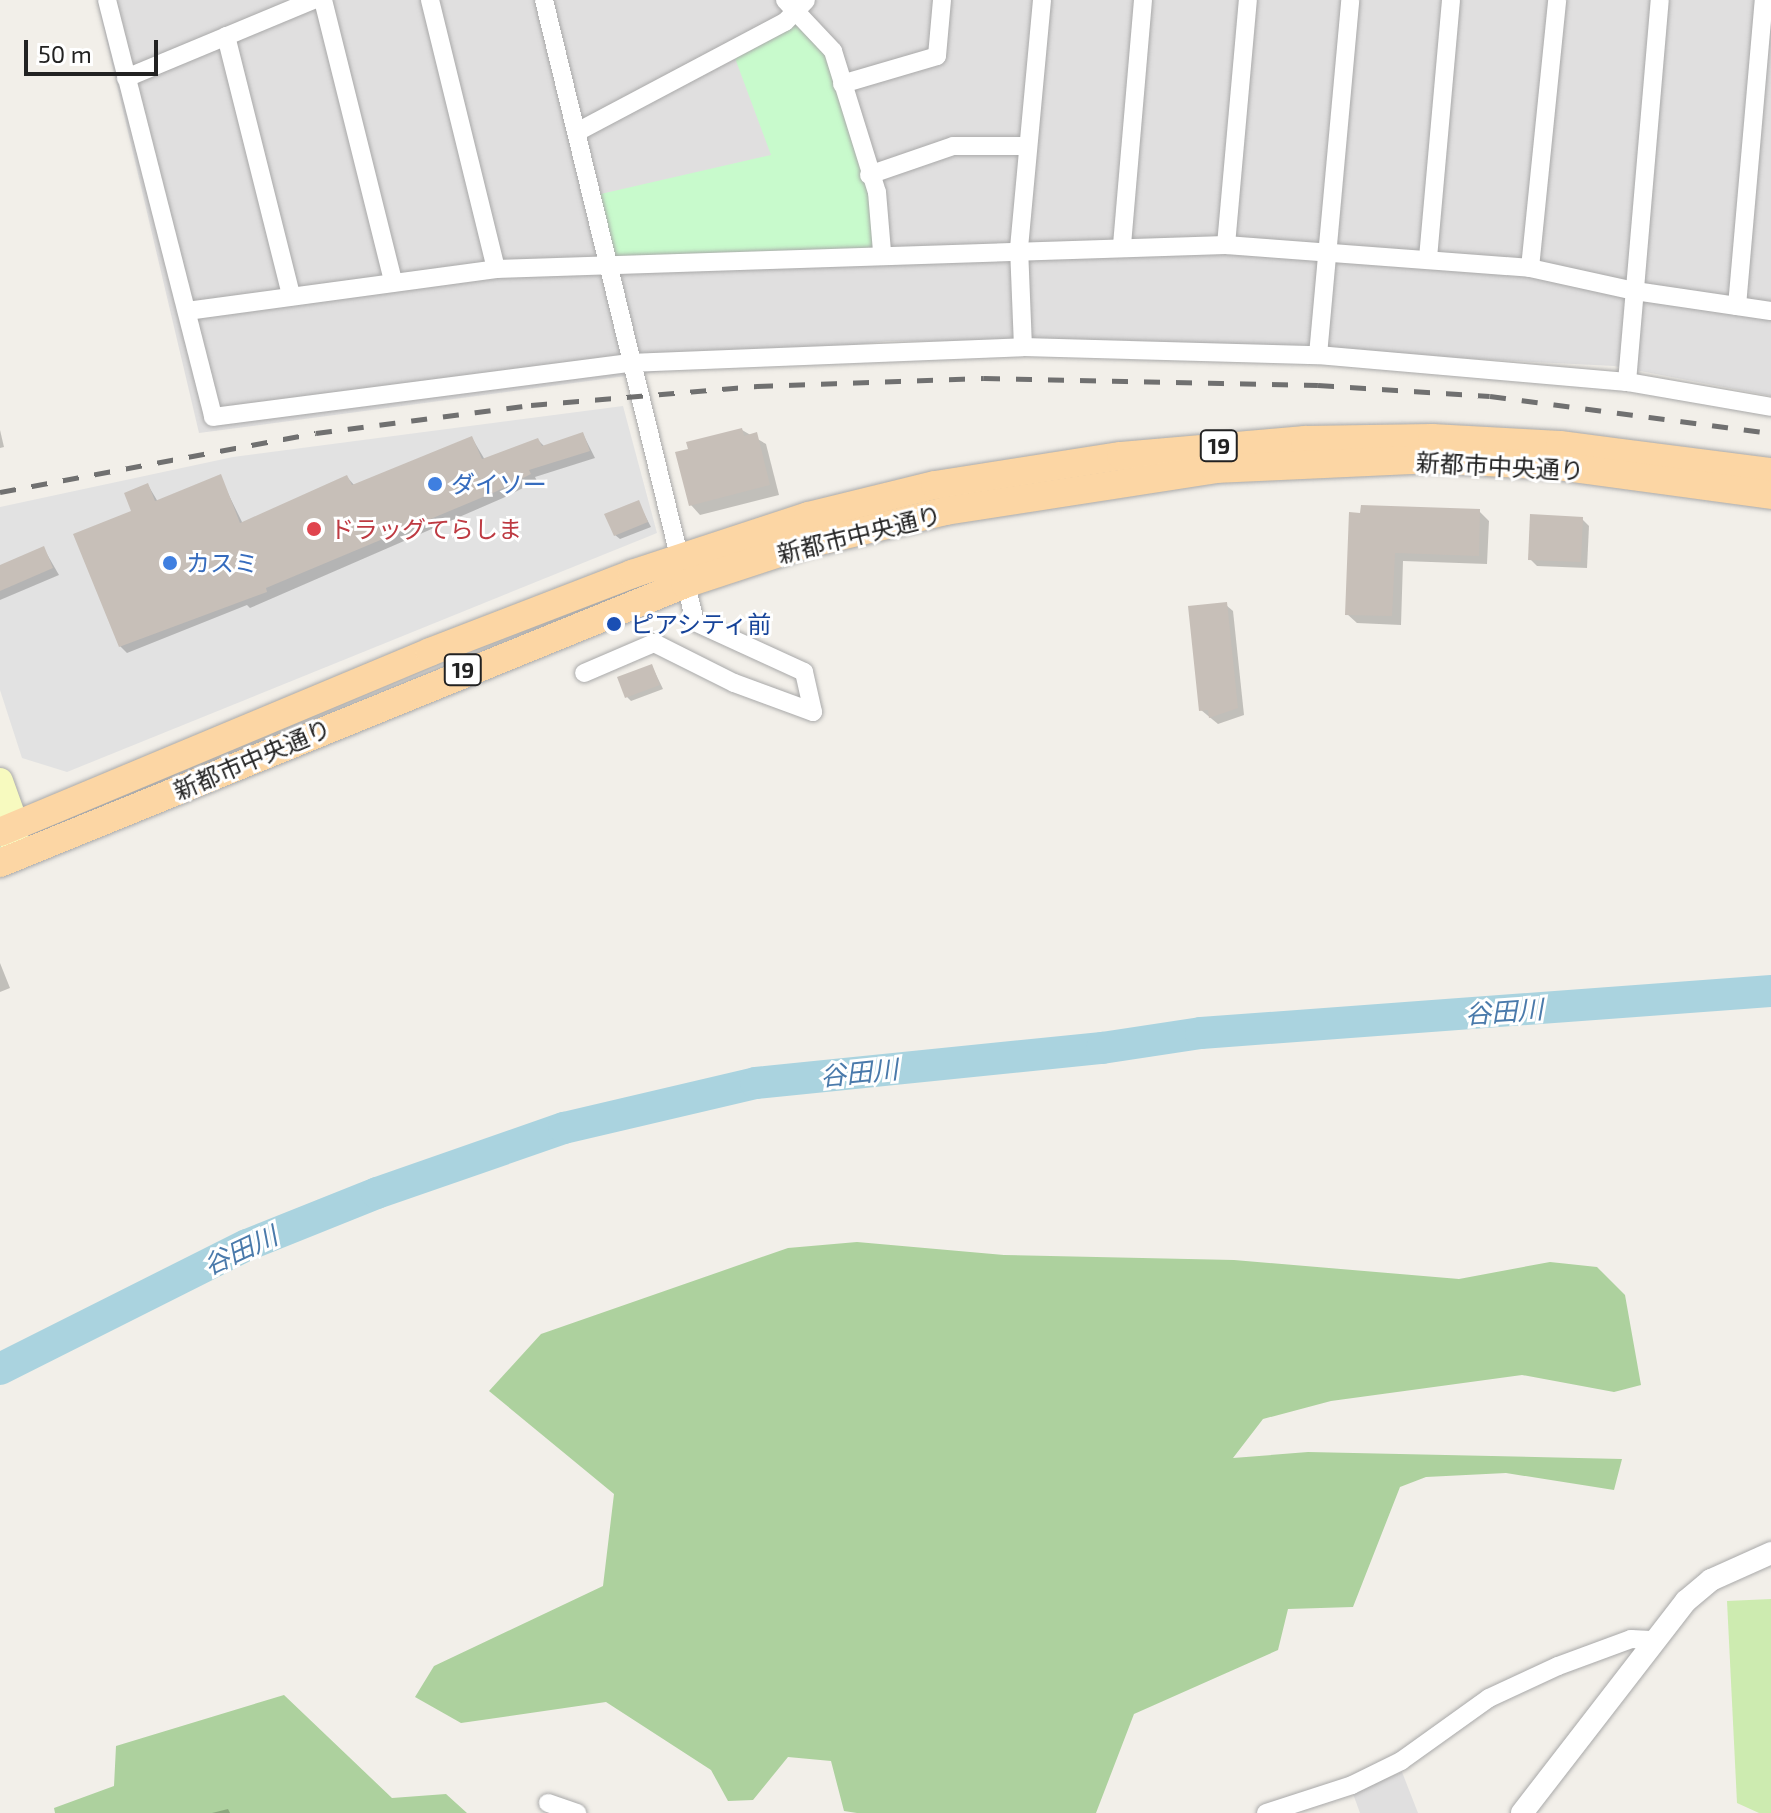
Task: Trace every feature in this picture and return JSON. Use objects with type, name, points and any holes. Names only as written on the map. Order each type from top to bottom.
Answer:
[{"type":"main road","name":"新都市中央通り","points":[[6,845],[452,675],[808,516],[935,485],[1213,447],[1432,438],[1560,445],[1771,472]]},
{"type":"main road","name":"新都市中央通り","points":[[682,571],[945,511],[1215,469],[1434,459],[1557,466],[1771,495]]},
{"type":"main road","points":[[0,781],[6,845]]},
{"type":"street","points":[[107,0],[213,417],[629,363],[1023,347],[1318,355],[1627,382],[1771,407]]},
{"type":"street","points":[[126,78],[313,0]]},
{"type":"street","points":[[323,0],[393,281]]},
{"type":"street","points":[[430,0],[496,269]]},
{"type":"street","points":[[544,0],[629,363],[695,622],[804,672],[813,712],[734,683],[654,643],[584,673]]},
{"type":"street","points":[[842,84],[937,56],[942,0]]},
{"type":"street","points":[[1023,347],[1019,248],[1042,0]]},
{"type":"street","points":[[1122,245],[1143,0]]},
{"type":"street","points":[[1226,245],[1248,0]]},
{"type":"street","points":[[1318,355],[1350,0]]},
{"type":"street","points":[[1428,258],[1451,0]]},
{"type":"street","points":[[1530,268],[1557,0]]},
{"type":"street","points":[[1627,382],[1660,0]]},
{"type":"street","points":[[1737,306],[1764,0]]},
{"type":"street","points":[[577,132],[785,22],[796,4],[833,51],[869,175],[877,192],[882,252]]},
{"type":"street","points":[[226,36],[291,295]]},
{"type":"street","points":[[869,175],[953,146],[1027,146]]},
{"type":"street","points":[[187,311],[496,269],[1122,245],[1226,245],[1530,268],[1635,291],[1771,311]]},
{"type":"street","points":[[1522,1813],[1651,1640],[1711,1580],[1771,1553]]},
{"type":"street","points":[[1266,1813],[1352,1785],[1401,1761],[1489,1698],[1631,1639],[1651,1640]]},
{"type":"street","points":[[548,1803],[577,1813]]},
{"type":"shaded area","points":[[97,0],[1771,0],[1771,396],[1614,366],[1185,344],[887,341],[199,433]]},
{"type":"shaded area","points":[[623,406],[657,533],[67,772],[22,758],[0,690],[0,507],[233,457]]},
{"type":"shaded area","points":[[1402,1772],[1418,1813],[1360,1813],[1352,1791]]},
{"type":"green space","points":[[796,11],[833,51],[869,175],[882,252],[607,265],[592,196],[771,155],[732,50]]},
{"type":"green space","points":[[857,1242],[1004,1255],[1234,1260],[1459,1279],[1550,1262],[1597,1267],[1625,1295],[1641,1385],[1614,1392],[1522,1375],[1331,1401],[1263,1419],[1233,1458],[1308,1452],[1622,1459],[1614,1490],[1506,1473],[1426,1477],[1400,1487],[1353,1607],[1288,1609],[1278,1650],[1134,1714],[1096,1813],[844,1811],[831,1761],[788,1757],[753,1800],[728,1801],[711,1770],[606,1702],[461,1723],[415,1697],[434,1666],[603,1586],[614,1494],[489,1391],[541,1334],[788,1248]]},
{"type":"green space","points":[[1771,1599],[1771,1813],[1759,1813],[1737,1803],[1727,1601]]},
{"type":"green space","points":[[284,1695],[392,1798],[446,1794],[467,1813],[55,1813],[54,1808],[114,1786],[116,1746]]},
{"type":"building","points":[[742,428],[744,436],[757,432],[770,485],[689,506],[675,452],[688,449],[686,442]]},
{"type":"building","points":[[583,432],[590,451],[529,470],[531,474],[495,492],[266,588],[267,592],[119,647],[73,534],[131,511],[124,493],[148,483],[155,501],[221,474],[240,523],[347,475],[352,485],[472,436],[482,459],[538,438],[542,446]]},
{"type":"building","points":[[639,500],[648,522],[614,536],[604,514]]},
{"type":"building","points":[[1361,505],[1480,509],[1479,556],[1395,553],[1392,616],[1345,615],[1349,512],[1360,513]]},
{"type":"building","points":[[1530,514],[1583,517],[1581,562],[1528,560]]},
{"type":"building","points":[[44,546],[53,568],[0,591],[0,565]]},
{"type":"building","points":[[1227,602],[1238,708],[1209,718],[1208,710],[1199,711],[1188,606]]},
{"type":"building","points":[[652,664],[660,685],[625,698],[617,677]]},
{"type":"waterway","name":"谷田川","points":[[0,1369],[247,1245],[377,1193],[564,1128],[756,1083],[1102,1048],[1201,1033],[1771,991]]},
{"type":"railway","points":[[0,492],[316,433],[531,405],[757,386],[984,378],[1318,385],[1490,396],[1771,433]]},
{"type":"place","name":"ダイソー","points":[[435,484]]},
{"type":"place","name":"ドラッグてらしま","points":[[314,529]]},
{"type":"place","name":"カスミ","points":[[170,563]]},
{"type":"place","name":"ピアシティ前","points":[[614,624]]}]
